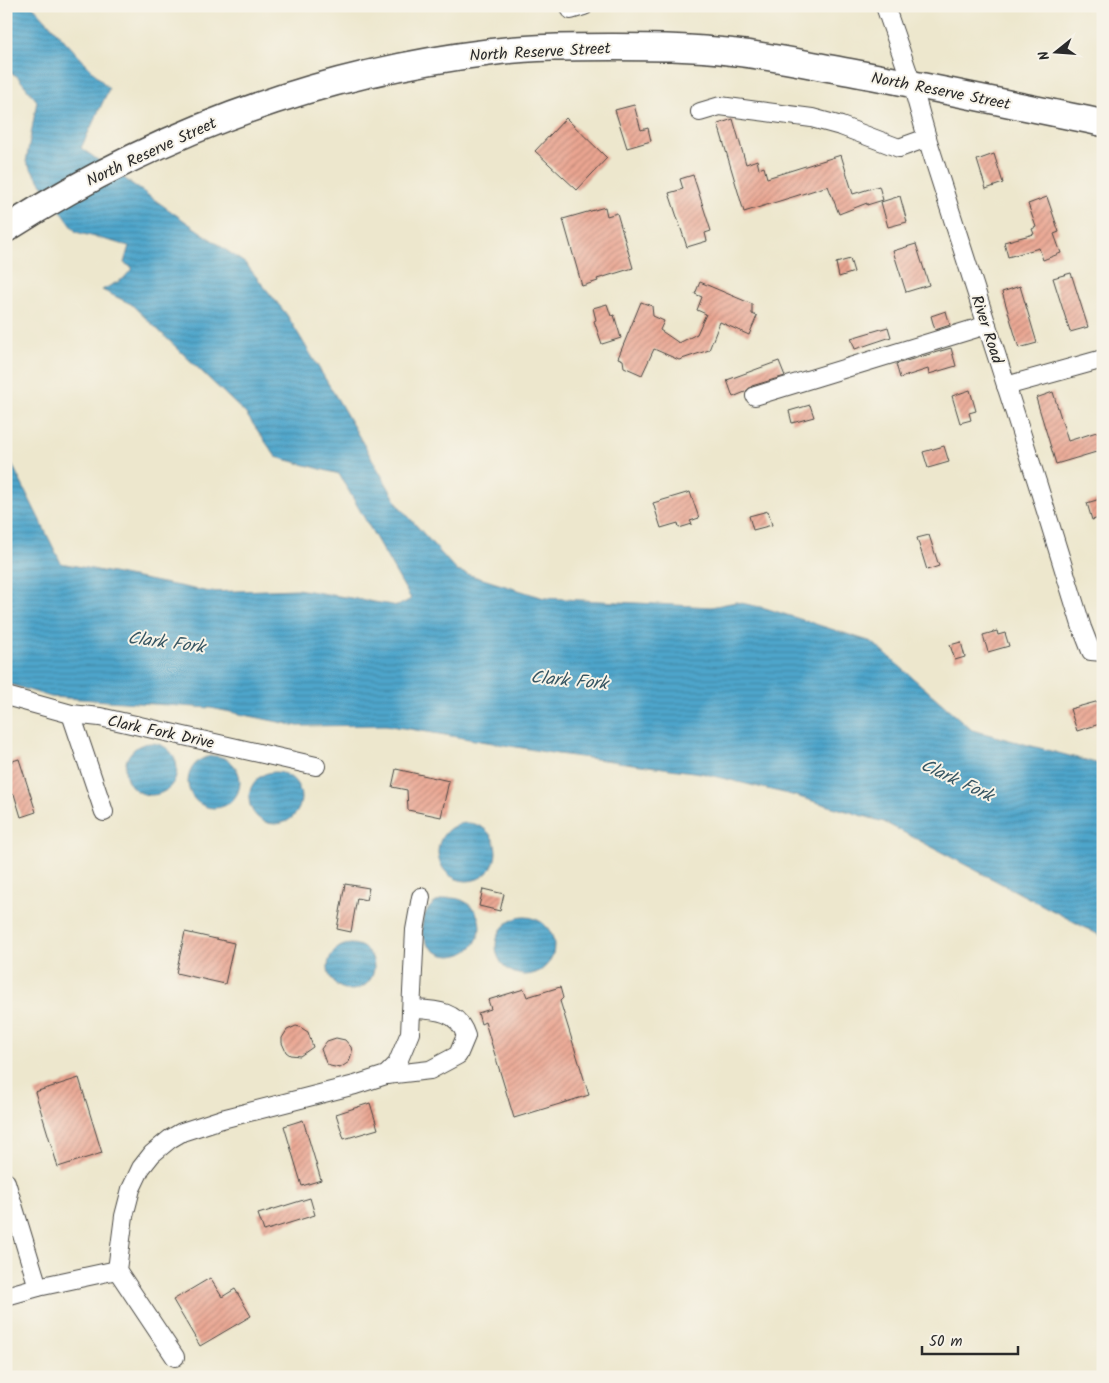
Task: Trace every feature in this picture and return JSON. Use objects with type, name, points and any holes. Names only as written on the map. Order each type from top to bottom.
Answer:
[{"type":"highway","name":"North Reserve Street","points":[[6,228],[42,206],[151,148],[234,113],[362,74],[436,60],[493,52],[584,47],[667,46],[750,54],[912,84],[1103,123]]},
{"type":"street","name":"River Road","points":[[885,6],[912,84],[927,138],[1082,628],[1097,652]]},
{"type":"street","points":[[700,112],[720,106],[812,118],[840,126],[899,148],[927,138]]},
{"type":"street","points":[[755,396],[987,325]]},
{"type":"street","points":[[1006,386],[1103,359]]},
{"type":"street","name":"Clark Fork Drive","points":[[6,696],[71,714],[100,718],[316,766]]},
{"type":"street","points":[[71,714],[104,812]]},
{"type":"street","points":[[386,1075],[397,1064],[410,1033],[416,930],[421,897]]},
{"type":"street","points":[[175,1357],[117,1270],[124,1216],[131,1189],[141,1168],[152,1154],[182,1132],[222,1119],[355,1085],[386,1075],[430,1070],[458,1055],[466,1036],[463,1025],[440,1011],[412,1009]]},
{"type":"street","points":[[6,1182],[38,1287]]},
{"type":"street","points":[[6,1296],[117,1270]]},
{"type":"water","name":"Clark Fork","points":[[6,6],[33,6],[109,89],[81,148],[246,264],[287,315],[399,506],[457,571],[544,598],[711,607],[736,602],[765,608],[872,642],[972,730],[1103,765],[1103,937],[884,822],[792,795],[701,773],[558,754],[386,725],[298,726],[211,708],[51,697],[6,683],[6,452],[61,563],[209,592],[297,589],[398,606],[411,599],[339,474],[276,457],[246,414],[131,304],[102,290],[123,279],[133,268],[124,263],[129,246],[76,232],[26,162],[37,101],[17,76],[6,70]]},
{"type":"water","points":[[146,743],[156,743],[166,747],[173,754],[177,769],[173,784],[166,791],[156,795],[146,795],[136,791],[129,784],[125,774],[125,764],[129,754],[136,747]]},
{"type":"water","points":[[209,756],[219,756],[229,760],[236,767],[240,782],[236,797],[229,804],[219,808],[209,808],[199,804],[192,797],[188,787],[188,777],[192,767],[199,760]]},
{"type":"water","points":[[270,772],[280,772],[290,776],[297,783],[301,798],[297,813],[290,820],[280,824],[270,824],[260,820],[253,813],[249,803],[249,793],[253,783],[260,776]]},
{"type":"water","points":[[461,823],[473,823],[488,831],[496,846],[496,858],[488,873],[473,881],[461,881],[446,873],[438,858],[438,846],[446,831]]},
{"type":"water","points":[[451,898],[462,900],[475,911],[480,927],[478,938],[467,951],[451,956],[440,954],[427,943],[422,927],[424,916],[435,903]]},
{"type":"water","points":[[519,917],[531,917],[546,925],[554,940],[554,952],[546,967],[531,975],[519,975],[504,967],[496,952],[496,940],[504,925]]},
{"type":"water","points":[[346,944],[356,944],[370,954],[374,967],[370,980],[364,986],[356,990],[346,990],[332,980],[328,972],[328,962],[338,948]]},
{"type":"building","points":[[634,105],[641,130],[648,128],[651,141],[627,148],[615,110]]},
{"type":"building","points":[[566,118],[607,158],[577,190],[535,151]]},
{"type":"building","points":[[733,119],[746,164],[757,160],[759,169],[764,167],[767,178],[841,155],[853,194],[879,186],[883,200],[867,205],[867,203],[839,214],[828,186],[744,212],[718,124]]},
{"type":"building","points":[[994,154],[1003,183],[986,189],[977,160]]},
{"type":"building","points":[[693,175],[711,231],[705,233],[707,241],[687,247],[669,193],[683,189],[680,179]]},
{"type":"building","points":[[900,196],[907,222],[888,227],[881,202]]},
{"type":"building","points":[[1047,197],[1059,232],[1054,234],[1061,253],[1043,260],[1039,248],[1008,257],[1004,242],[1034,234],[1032,229],[1036,227],[1028,204]]},
{"type":"building","points":[[605,207],[607,216],[617,213],[633,268],[597,279],[598,281],[582,286],[563,219]]},
{"type":"building","points":[[916,244],[929,285],[906,292],[893,251]]},
{"type":"building","points":[[850,259],[854,272],[839,277],[836,263]]},
{"type":"building","points":[[1071,273],[1088,327],[1070,332],[1053,278]]},
{"type":"building","points":[[700,282],[752,304],[752,314],[757,316],[749,335],[720,322],[709,350],[679,360],[654,349],[642,375],[624,367],[623,360],[618,358],[641,302],[652,306],[653,316],[664,321],[660,330],[679,343],[697,334],[706,314],[697,310],[702,297],[695,294]]},
{"type":"building","points":[[1020,286],[1037,343],[1019,348],[1002,292]]},
{"type":"building","points":[[607,304],[611,316],[614,315],[621,338],[602,344],[594,321],[596,320],[593,308]]},
{"type":"building","points":[[946,311],[950,325],[935,330],[931,316]]},
{"type":"building","points":[[888,327],[891,337],[855,349],[851,338]]},
{"type":"building","points":[[951,348],[956,366],[929,374],[928,369],[900,378],[896,364]]},
{"type":"building","points":[[779,361],[785,376],[752,386],[745,392],[733,397],[727,380]]},
{"type":"building","points":[[970,390],[976,411],[969,413],[971,420],[960,423],[952,396]]},
{"type":"building","points":[[1053,392],[1068,441],[1103,430],[1103,450],[1056,464],[1036,398]]},
{"type":"building","points":[[810,405],[814,417],[792,423],[789,411]]},
{"type":"building","points":[[944,446],[949,462],[928,468],[923,452]]},
{"type":"building","points":[[690,492],[699,518],[690,521],[692,524],[679,528],[678,523],[661,528],[653,503]]},
{"type":"building","points":[[1103,498],[1103,517],[1092,520],[1087,503]]},
{"type":"building","points":[[768,511],[772,525],[753,530],[749,516]]},
{"type":"building","points":[[929,535],[939,566],[927,570],[917,538]]},
{"type":"building","points":[[997,631],[998,635],[1005,633],[1009,646],[988,652],[983,635]]},
{"type":"building","points":[[961,642],[965,657],[955,660],[950,645]]},
{"type":"building","points":[[1103,700],[1103,723],[1077,731],[1070,709]]},
{"type":"building","points":[[19,759],[36,812],[21,817],[14,794],[6,796],[6,763]]},
{"type":"building","points":[[396,769],[449,781],[441,817],[408,810],[407,790],[392,787]]},
{"type":"building","points":[[345,884],[369,888],[366,900],[357,898],[351,932],[337,929]]},
{"type":"building","points":[[483,889],[504,894],[500,911],[479,906]]},
{"type":"building","points":[[185,932],[234,943],[225,984],[176,973]]},
{"type":"building","points":[[560,987],[563,998],[560,1001],[589,1095],[514,1118],[485,1022],[481,1024],[478,1013],[491,1009],[488,1000],[524,989],[527,997]]},
{"type":"building","points":[[296,1026],[308,1032],[313,1047],[300,1056],[290,1055],[286,1052],[282,1043],[282,1038],[287,1030]]},
{"type":"building","points":[[336,1038],[345,1040],[351,1047],[352,1052],[349,1062],[340,1068],[326,1063],[321,1049],[327,1041]]},
{"type":"building","points":[[79,1078],[102,1153],[58,1167],[35,1092]]},
{"type":"building","points":[[370,1103],[378,1129],[344,1139],[336,1114]]},
{"type":"building","points":[[303,1120],[321,1180],[302,1186],[284,1126]]},
{"type":"building","points":[[310,1198],[315,1215],[264,1231],[258,1214]]},
{"type":"building","points":[[210,1278],[222,1297],[235,1289],[251,1316],[200,1346],[173,1300]]}]
